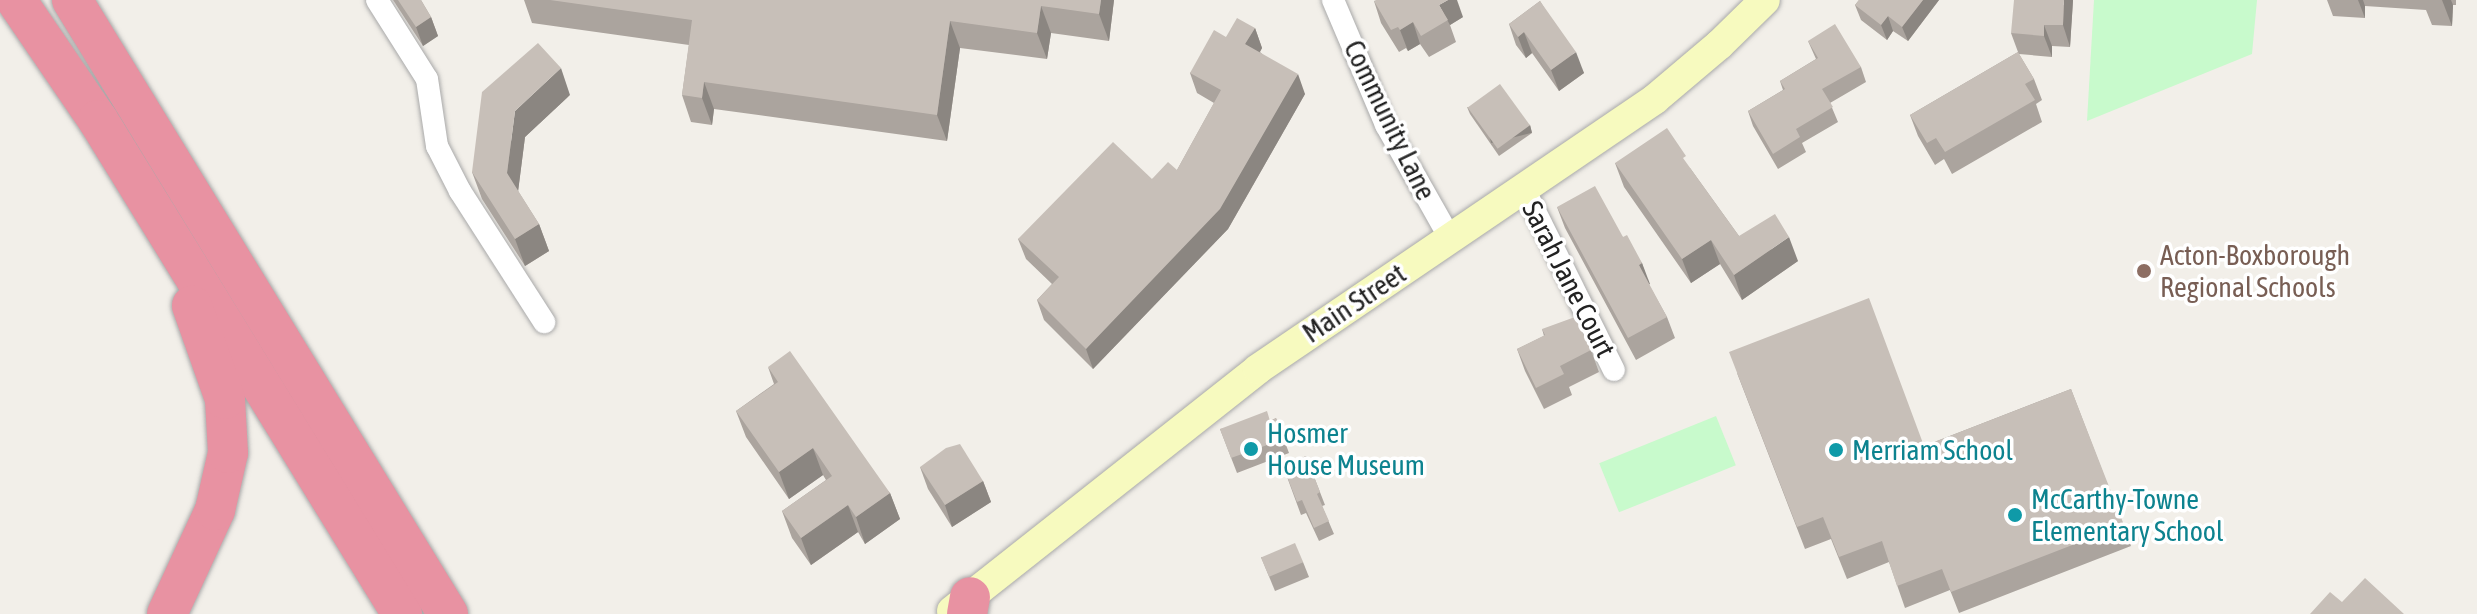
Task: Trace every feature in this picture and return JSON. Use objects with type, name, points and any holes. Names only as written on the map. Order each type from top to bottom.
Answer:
[{"type":"highway","points":[[16,0],[76,86],[154,209],[402,614]]},
{"type":"highway","points":[[72,0],[448,614]]},
{"type":"highway","points":[[154,209],[218,375],[229,430],[219,498],[167,614]]},
{"type":"main road","name":"Main Street","points":[[962,608],[1213,401],[1655,99],[1719,45],[1765,0]]},
{"type":"street","points":[[377,0],[427,79],[437,146],[460,191],[544,322]]},
{"type":"street","name":"Community Lane","points":[[1333,0],[1386,125],[1450,238]]},
{"type":"street","name":"Sarah Jane Court","points":[[1524,189],[1614,370]]},
{"type":"green space","points":[[2094,0],[2257,0],[2252,54],[2087,121]]},
{"type":"green space","points":[[1716,416],[1736,465],[1619,512],[1599,463]]},
{"type":"building","points":[[398,0],[421,0],[431,17],[416,27]]},
{"type":"building","points":[[550,0],[1101,0],[1099,14],[1041,6],[1037,33],[950,21],[937,115],[704,82],[702,98],[682,95],[692,20]]},
{"type":"building","points":[[1376,0],[1448,0],[1439,5],[1448,20],[1421,36],[1413,22],[1400,30],[1398,27],[1391,30]]},
{"type":"building","points":[[1859,0],[1923,0],[1902,27],[1888,16],[1881,25],[1855,5]]},
{"type":"building","points":[[2014,0],[2064,0],[2063,25],[2044,25],[2044,36],[2011,33]]},
{"type":"building","points":[[1540,1],[1576,52],[1551,70],[1524,32],[1518,37],[1509,24]]},
{"type":"building","points":[[1237,18],[1255,28],[1245,44],[1298,74],[1220,209],[1086,349],[1037,300],[1059,277],[1018,239],[1113,142],[1152,179],[1168,162],[1177,170],[1221,90],[1190,73],[1214,30],[1226,37]]},
{"type":"building","points":[[1835,24],[1861,67],[1822,89],[1833,107],[1796,129],[1800,137],[1773,154],[1748,111],[1785,89],[1780,81],[1818,58],[1808,41]]},
{"type":"building","points":[[538,43],[561,68],[515,111],[507,173],[539,224],[515,239],[472,172],[482,92]]},
{"type":"building","points":[[2018,52],[2034,79],[2025,84],[2035,100],[1945,152],[1936,138],[1927,143],[1910,115]]},
{"type":"building","points":[[1500,84],[1530,125],[1498,149],[1468,108]]},
{"type":"building","points":[[1667,128],[1686,156],[1683,158],[1739,236],[1775,214],[1789,237],[1734,275],[1711,240],[1682,259],[1615,163]]},
{"type":"building","points":[[1595,186],[1623,237],[1627,235],[1667,317],[1628,338],[1557,207]]},
{"type":"building","points":[[1869,298],[1924,446],[2071,389],[2124,525],[1951,592],[1942,569],[1897,586],[1882,541],[1839,557],[1823,517],[1797,527],[1729,352]]},
{"type":"building","points":[[1575,317],[1591,350],[1560,366],[1564,374],[1536,388],[1517,349],[1545,335],[1542,329]]},
{"type":"building","points":[[790,351],[890,493],[856,517],[848,505],[801,538],[782,511],[832,476],[813,448],[779,472],[736,411],[778,382],[768,367]]},
{"type":"building","points":[[1267,411],[1270,421],[1276,418],[1284,439],[1231,458],[1220,429]]},
{"type":"building","points":[[960,444],[983,481],[945,505],[920,467],[946,448]]},
{"type":"building","points":[[1306,456],[1329,521],[1314,528],[1302,500],[1297,502],[1283,466]]},
{"type":"building","points":[[1295,543],[1303,562],[1269,577],[1261,557]]},
{"type":"building","points":[[2365,578],[2404,614],[2310,614],[2330,592],[2342,602]]},
{"type":"place","name":"Acton-Boxborough Regional Schools","points":[[2144,271]]},
{"type":"place","name":"Hosmer House Museum","points":[[1251,449]]},
{"type":"place","name":"Merriam School","points":[[1836,450]]},
{"type":"place","name":"McCarthy-Towne Elementary School","points":[[2015,515]]}]
